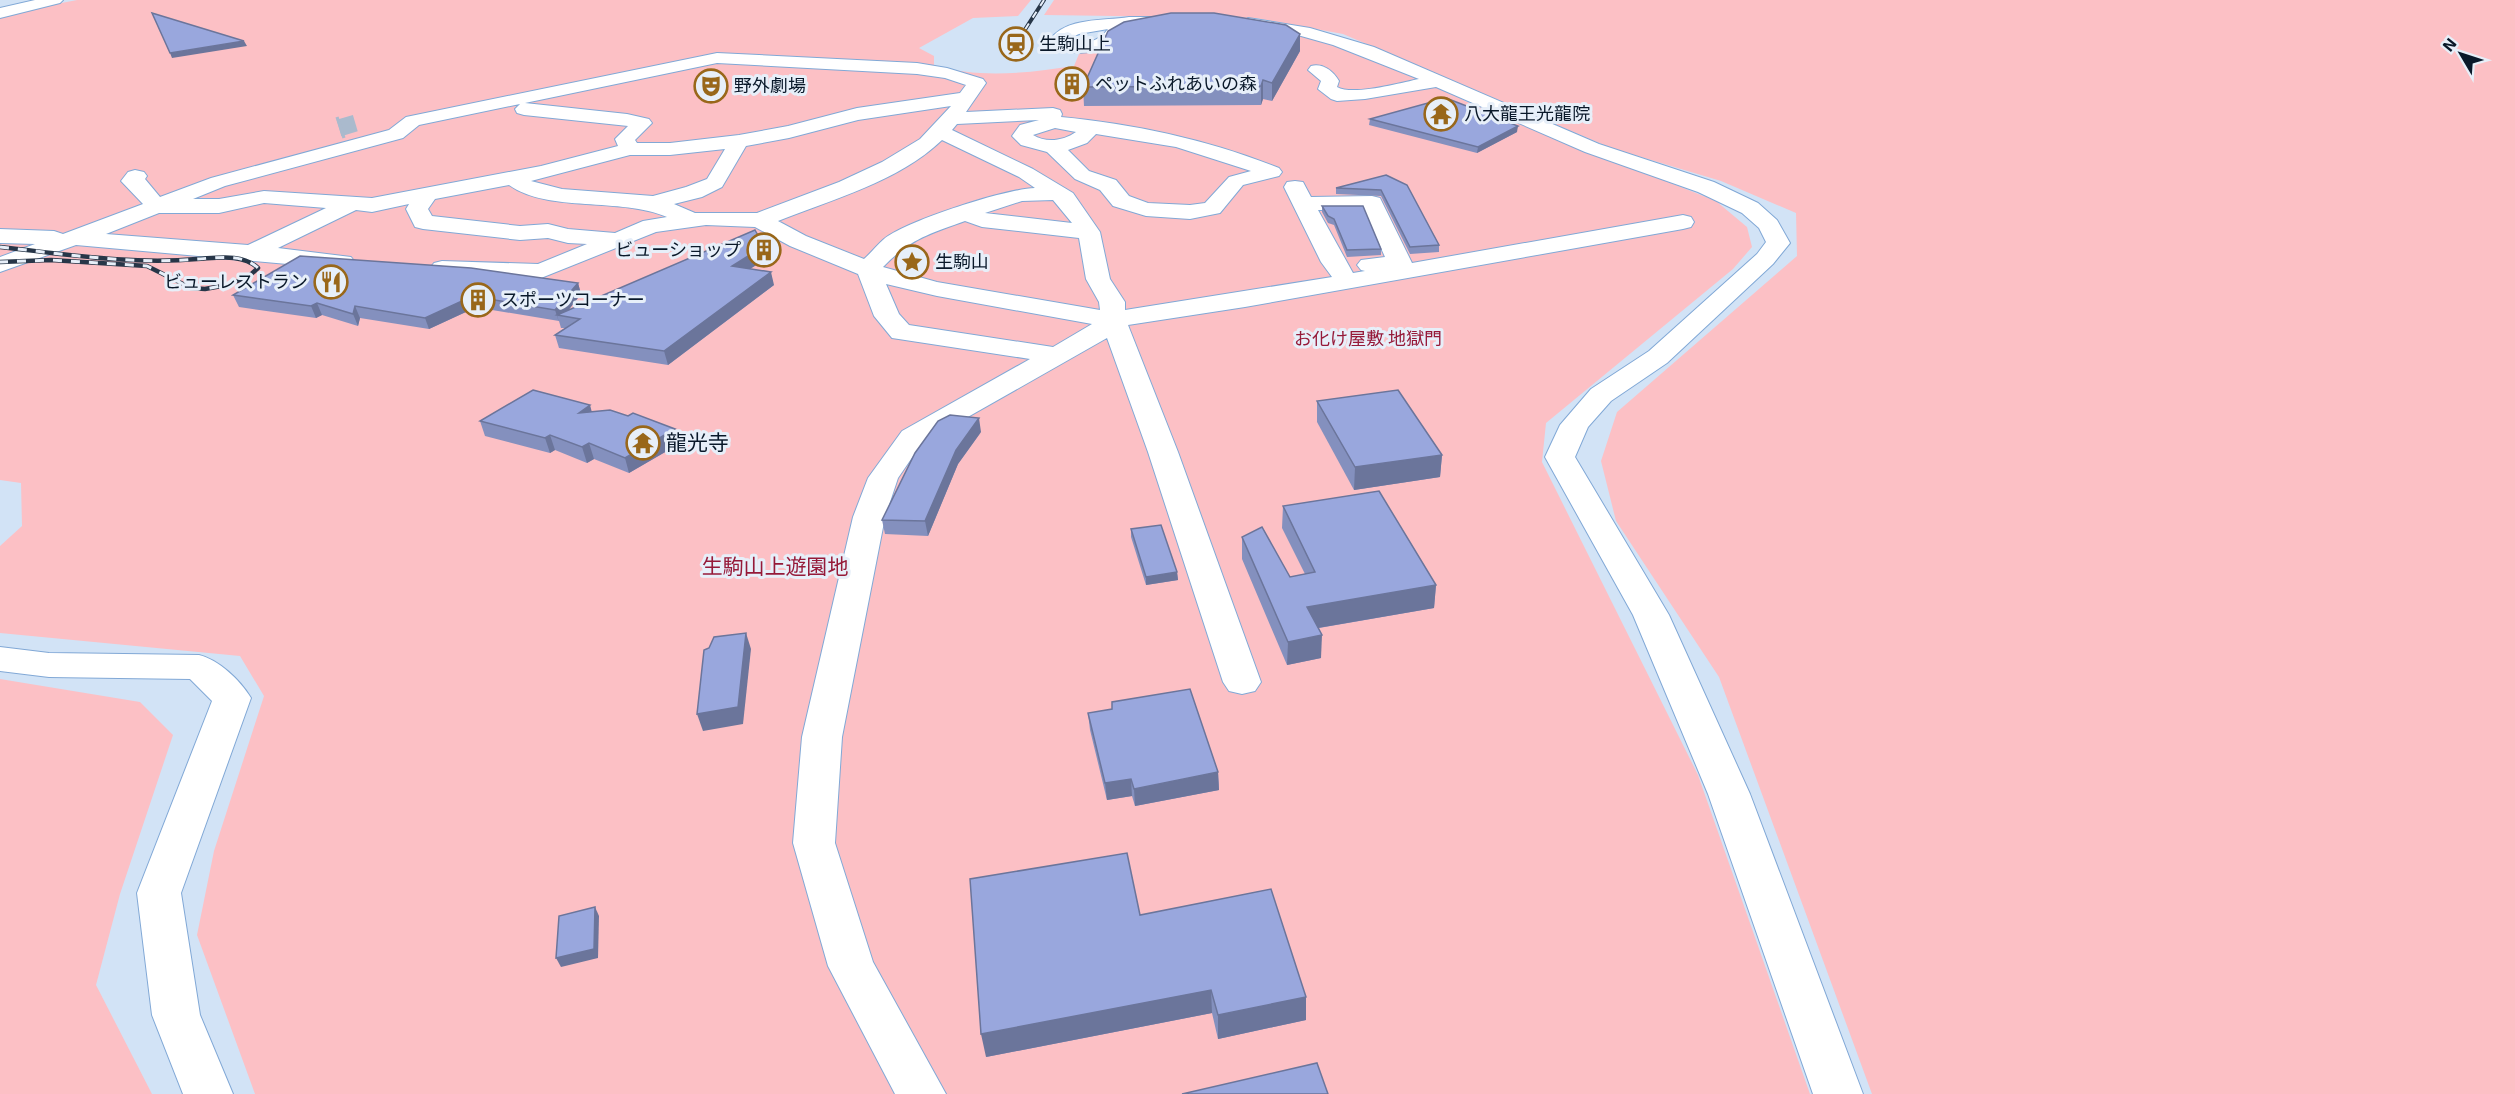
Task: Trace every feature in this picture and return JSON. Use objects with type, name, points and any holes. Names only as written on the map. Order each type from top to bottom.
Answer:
[{"type":"street","points":[[0,13],[55,0]]},
{"type":"street","points":[[1129,22],[1271,25],[1338,40],[1441,81],[1592,148],[1706,187],[1750,208],[1769,225],[1778,243],[1765,259],[1658,357],[1601,395],[1575,425],[1560,457],[1651,615],[1729,794],[1838,1094]]},
{"type":"street","points":[[0,265],[218,182],[396,134],[413,121],[717,58],[748,62],[926,68],[956,74],[977,83],[945,124],[925,144],[876,173],[760,220],[693,220],[651,226],[540,271],[425,267]]},
{"type":"street","points":[[1317,70],[1327,76],[1330,81],[1327,89],[1337,95],[1365,94],[1441,81]]},
{"type":"street","points":[[264,197],[372,205],[554,169],[630,149],[670,148],[739,141],[789,132],[857,114],[966,98]]},
{"type":"street","points":[[518,99],[524,110],[642,123],[625,139],[630,149]]},
{"type":"street","points":[[945,124],[1075,113],[1083,119],[1079,126]]},
{"type":"street","points":[[1079,126],[1086,134],[1078,140],[1052,145],[1031,143],[1025,140],[1023,132],[1044,123],[1116,129],[1177,141],[1249,162],[1272,172],[1294,186],[1342,274]]},
{"type":"street","points":[[945,124],[1065,198],[1089,232],[1098,279],[1112,302],[1113,320],[1163,452],[1242,682]]},
{"type":"street","points":[[512,177],[526,187],[562,195],[653,203],[694,192],[715,183],[739,141]]},
{"type":"street","points":[[1052,145],[1082,175],[1108,185],[1120,201],[1146,210],[1190,212],[1212,208],[1236,182],[1272,172]]},
{"type":"street","points":[[590,196],[609,183],[618,158],[630,149]]},
{"type":"street","points":[[156,206],[219,206],[264,197],[298,181],[305,159]]},
{"type":"street","points":[[135,179],[156,206]]},
{"type":"street","points":[[868,269],[893,243],[917,231],[1022,195],[1058,193]]},
{"type":"street","points":[[427,195],[417,209],[423,222],[520,233],[548,231],[568,236],[617,239]]},
{"type":"street","points":[[469,228],[562,195]]},
{"type":"street","points":[[653,203],[693,220]]},
{"type":"street","points":[[760,220],[798,241],[887,277],[937,289],[1113,320],[1400,264],[1372,203],[1304,204]]},
{"type":"street","points":[[251,252],[353,204]]},
{"type":"street","points":[[964,213],[982,220],[1089,232]]},
{"type":"street","points":[[1342,274],[1683,222]]},
{"type":"street","points":[[0,236],[74,238],[367,264]]},
{"type":"street","points":[[868,269],[887,316],[901,333],[1055,355]]},
{"type":"street","points":[[921,1094],[851,966],[814,843],[822,737],[868,517],[883,478],[912,437],[1095,334],[1113,320]]},
{"type":"street","points":[[0,659],[49,665],[199,667],[232,698],[159,893],[176,1015],[208,1094]]},
{"type":"green space","name":"生駒山上遊園地","points":[[77,0],[1031,0],[1018,16],[973,18],[919,48],[934,56],[934,65],[986,73],[1039,71],[1074,66],[1079,54],[1087,49],[1275,29],[1338,43],[1418,76],[1465,101],[1716,201],[1747,227],[1752,247],[1733,269],[1546,423],[1542,462],[1698,775],[1810,1094],[255,1094],[197,935],[214,851],[264,696],[240,656],[0,633],[0,546],[22,526],[21,483],[0,480],[0,15]]},
{"type":"green space","points":[[1054,0],[2515,0],[2515,1094],[1872,1094],[1719,677],[1616,521],[1601,461],[1617,412],[1797,256],[1796,213],[1721,181],[1611,148],[1343,34],[1256,18],[1044,15]]},
{"type":"green space","points":[[0,679],[140,702],[173,735],[120,894],[96,985],[152,1094],[0,1094]]},
{"type":"building","points":[[152,13],[244,41],[170,53]]},
{"type":"building","points":[[1171,13],[1214,13],[1286,25],[1300,34],[1272,83],[1263,80],[1261,86],[1083,87],[1108,31],[1124,22]]},
{"type":"building","points":[[1446,98],[1518,126],[1478,147],[1370,119]]},
{"type":"building","points":[[1386,175],[1407,185],[1439,245],[1410,247],[1381,190],[1336,188]]},
{"type":"building","points":[[1322,206],[1363,206],[1381,249],[1347,250],[1334,219],[1328,216]]},
{"type":"building","points":[[755,230],[764,246],[732,266],[771,272],[664,351],[555,335],[580,319],[557,315]]},
{"type":"building","points":[[300,256],[471,268],[578,283],[555,310],[476,297],[425,318],[355,306],[353,314],[317,303],[311,306],[233,295]]},
{"type":"building","points":[[533,390],[590,405],[579,413],[610,410],[628,416],[633,413],[675,429],[625,458],[589,443],[582,447],[550,435],[545,438],[480,421]]},
{"type":"building","points":[[1398,390],[1442,455],[1355,467],[1317,401]]},
{"type":"building","points":[[950,415],[979,418],[956,450],[925,521],[882,520],[915,453],[938,421]]},
{"type":"building","points":[[1379,491],[1436,585],[1307,607],[1322,635],[1288,642],[1242,537],[1262,527],[1290,577],[1315,572],[1283,506]]},
{"type":"building","points":[[1161,525],[1177,572],[1146,577],[1131,529]]},
{"type":"building","points":[[746,633],[738,707],[697,714],[704,650],[709,648],[714,637]]},
{"type":"building","points":[[1190,689],[1218,772],[1134,789],[1131,779],[1105,783],[1088,713],[1112,709],[1112,702]]},
{"type":"building","points":[[1127,853],[1140,915],[1271,889],[1306,997],[1218,1015],[1211,990],[981,1034],[970,879]]},
{"type":"building","points":[[595,907],[594,949],[556,958],[559,916]]},
{"type":"building","points":[[1317,1063],[1328,1094],[1182,1094]]},
{"type":"tunnel","points":[[342,127],[339,128],[356,123]]},
{"type":"railway","points":[[1010,53],[1044,0]]},
{"type":"railway","points":[[0,247],[123,260],[237,258],[252,263],[258,268],[248,277],[227,285],[205,289],[191,288],[147,266],[51,260],[0,262]]},
{"type":"place","name":"生駒山上","points":[[1016,44]]},
{"type":"place","name":"ペットふれあいの森","points":[[1072,84]]},
{"type":"place","name":"野外劇場","points":[[711,86]]},
{"type":"place","name":"八大龍王光龍院","points":[[1441,114]]},
{"type":"place","name":"ビューショップ","points":[[764,250]]},
{"type":"place","name":"生駒山","points":[[912,262]]},
{"type":"place","name":"ビューレストラン","points":[[331,282]]},
{"type":"place","name":"スポーツコーナー","points":[[478,300]]},
{"type":"place","name":"龍光寺","points":[[643,443]]},
{"type":"park label","name":"お化け屋敷 地獄門","points":[[1368,339]]}]
